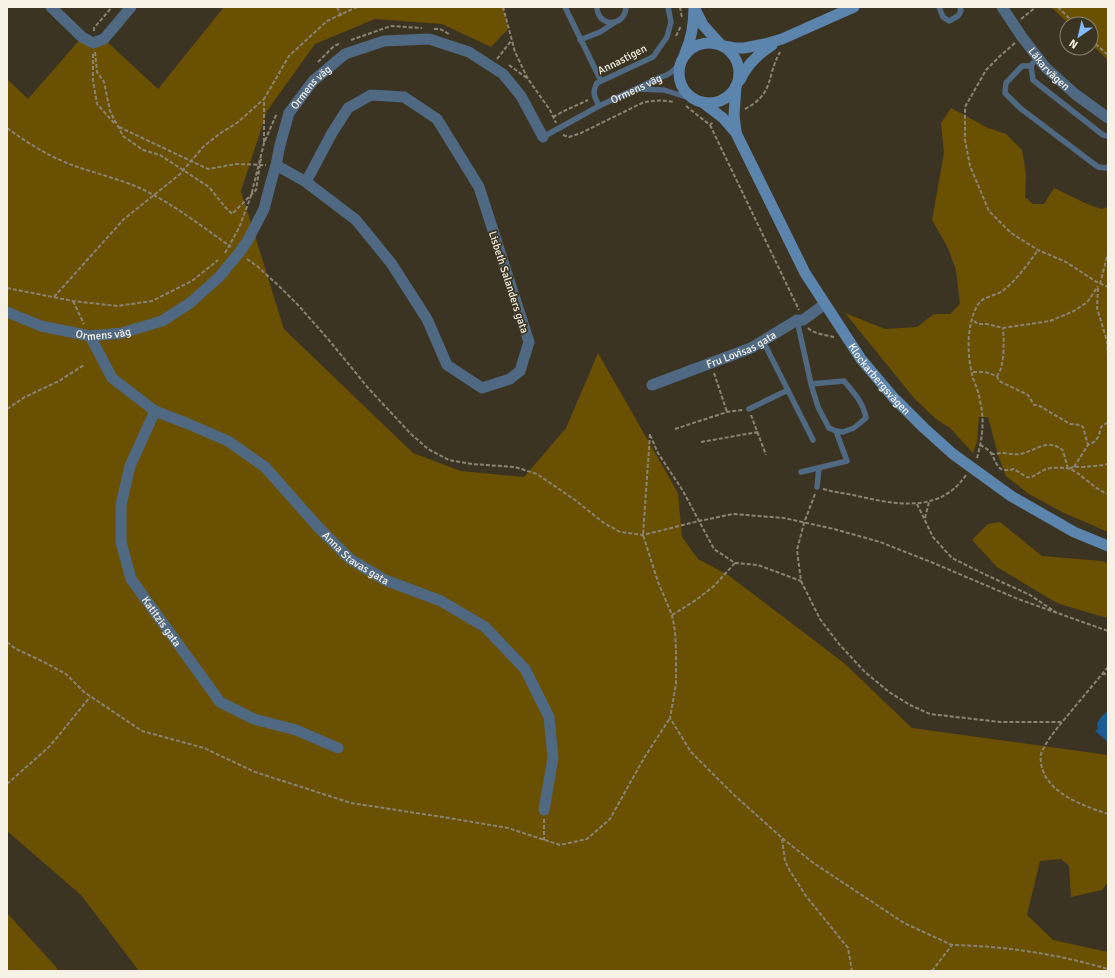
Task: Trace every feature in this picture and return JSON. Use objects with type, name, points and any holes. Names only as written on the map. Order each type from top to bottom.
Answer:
[{"type":"main road","points":[[694,7],[703,24],[710,33],[730,51],[736,59],[740,70],[737,84]]},
{"type":"main road","points":[[694,7],[693,27],[690,43],[678,73],[683,89],[690,97],[700,102],[710,103],[727,98],[755,57],[782,39]]},
{"type":"main road","points":[[683,58],[694,46],[701,43],[711,42],[735,48],[752,47],[782,39],[854,7]]},
{"type":"main road","name":"Klockarbergsvägen","points":[[736,133],[734,115],[737,84]]},
{"type":"main road","name":"Klockarbergsvägen","points":[[700,102],[723,118],[736,133],[805,273],[861,359],[893,397],[924,428],[971,468],[1011,496],[1074,532],[1108,546]]},
{"type":"street","points":[[51,7],[82,37],[93,43],[104,39],[131,7]]},
{"type":"street","name":"Läkarvägen","points":[[1002,7],[1022,37],[1046,68],[1075,94],[1108,118]]},
{"type":"street","name":"Ormens väg","points":[[7,312],[41,326],[90,336],[122,333],[162,321],[190,303],[219,277],[248,240],[264,209],[289,113],[313,81],[344,54],[384,41],[429,38],[470,52],[503,74],[521,96],[543,137]]},
{"type":"street","name":"Lisbeth Salanders gata","points":[[276,165],[306,182],[356,220],[391,263],[427,319],[447,365],[482,388],[510,379],[520,371],[529,342],[479,187],[437,119],[404,98],[371,94],[348,108],[332,133],[306,182]]},
{"type":"street","name":"Fru Lovisas gata","points":[[652,385],[751,348],[798,320],[804,320],[825,304]]},
{"type":"street","name":"Anna Stavas gata","points":[[90,336],[112,378],[155,411],[228,441],[265,467],[318,527],[350,559],[384,580],[441,601],[486,626],[525,669],[549,716],[553,758],[544,810]]},
{"type":"street","name":"Katitzis gata","points":[[155,411],[130,466],[121,505],[121,542],[131,579],[220,702],[254,719],[296,730],[338,748]]},
{"type":"lane","points":[[565,7],[601,81]]},
{"type":"lane","points":[[597,7],[597,13],[603,20],[616,22]]},
{"type":"lane","points":[[580,40],[600,32],[623,17],[626,7]]},
{"type":"lane","name":"Annastigen","points":[[594,97],[593,90],[597,83],[653,57],[667,37],[671,22],[668,7]]},
{"type":"lane","points":[[939,7],[944,17],[949,21],[958,16],[961,11],[960,7]]},
{"type":"lane","points":[[1037,56],[1031,66],[1033,80],[1103,135],[1108,136]]},
{"type":"lane","name":"Ormens väg","points":[[543,137],[599,106],[665,76],[676,68],[683,58]]},
{"type":"lane","points":[[1031,66],[1022,66],[1006,83],[1005,93],[1020,108],[1098,167],[1108,167]]},
{"type":"lane","points":[[637,89],[664,90],[700,102]]},
{"type":"lane","points":[[594,97],[599,106]]},
{"type":"lane","points":[[798,320],[812,384],[818,407],[829,428],[843,432],[854,428],[866,418],[859,398],[844,381],[812,384]]},
{"type":"lane","points":[[763,341],[813,440]]},
{"type":"lane","points":[[749,409],[788,390]]},
{"type":"lane","points":[[801,472],[847,461],[836,431]]},
{"type":"lane","points":[[817,487],[819,468]]},
{"type":"path","points":[[112,7],[94,28],[93,80],[97,104],[118,126],[208,169],[236,164],[276,165]]},
{"type":"path","points":[[337,7],[341,15]]},
{"type":"path","points":[[54,297],[123,220],[183,171],[204,146],[237,123],[264,99],[289,56],[327,21],[358,7]]},
{"type":"path","points":[[503,7],[508,29]]},
{"type":"path","points":[[1014,24],[1036,7]]},
{"type":"path","points":[[1058,7],[1067,16]]},
{"type":"path","points":[[1022,37],[986,70],[965,107],[965,140],[970,166],[989,211],[1011,233],[1038,250],[1066,262],[1100,284],[1108,287]]},
{"type":"path","points":[[497,59],[511,40]]},
{"type":"path","points":[[93,43],[97,72],[104,82],[110,111],[123,136],[143,150],[160,155],[209,187],[232,214],[256,190],[264,143],[264,99]]},
{"type":"path","points":[[1099,47],[1108,55]]},
{"type":"path","points":[[553,117],[594,97]]},
{"type":"path","points":[[7,128],[22,139],[54,157],[154,195],[257,266],[281,288],[328,339],[369,390],[411,434],[428,450],[449,460],[472,464],[515,467],[537,474],[575,500],[604,523],[620,532],[643,535],[733,514],[784,518],[834,529],[880,542],[1018,599],[1108,632]]},
{"type":"path","points":[[977,458],[981,446],[983,427],[981,402],[969,358],[969,342],[972,322],[977,305],[986,297],[1003,291],[1025,270],[1038,250]]},
{"type":"path","points":[[1100,284],[1108,253]]},
{"type":"path","points":[[974,321],[978,324],[987,324],[1003,328],[1050,322],[1074,311],[1086,303],[1098,286],[1097,308],[1107,341],[1108,358]]},
{"type":"path","points":[[73,301],[90,336]]},
{"type":"path","points":[[997,376],[1003,364],[1003,328]]},
{"type":"path","points":[[710,363],[727,412]]},
{"type":"path","points":[[7,410],[25,398],[59,381],[84,366]]},
{"type":"path","points":[[972,372],[985,372],[997,376],[999,380],[1028,395],[1034,405],[1038,405],[1070,424],[1080,425],[1083,427],[1088,445]]},
{"type":"path","points":[[675,429],[727,412],[749,409],[766,455]]},
{"type":"path","points":[[1074,467],[1088,445],[1094,442],[1099,436],[1101,426],[1108,422]]},
{"type":"path","points":[[701,442],[758,432]]},
{"type":"path","points":[[7,642],[16,649],[66,674],[90,697],[142,731],[204,748],[255,772],[351,803],[508,828],[560,845],[587,839],[610,819],[644,758],[670,718],[676,684],[676,651],[672,615],[658,582],[643,535],[650,434],[658,453],[683,491],[714,549],[735,563],[758,565],[801,581]]},
{"type":"path","points":[[981,446],[993,454],[1003,453],[1007,455],[1014,455],[1031,452],[1045,445],[1051,444],[1063,451],[1068,469]]},
{"type":"path","points":[[990,452],[1002,470],[1006,471],[1014,469],[1028,477],[1031,477],[1046,469],[1068,469],[1108,494]]},
{"type":"path","points":[[1068,469],[1074,467],[1108,464]]},
{"type":"path","points":[[971,468],[961,482],[948,493],[929,502],[917,504],[876,501],[817,487],[796,550],[801,581],[820,619],[839,644],[865,672],[889,692],[910,705],[930,714],[1000,722],[1062,722]]},
{"type":"path","points":[[925,519],[929,502]]},
{"type":"path","points":[[917,504],[933,537],[952,558],[1030,595],[1060,615]]},
{"type":"path","points":[[672,615],[696,600],[714,586],[735,563]]},
{"type":"path","points":[[1108,667],[1049,739],[1041,755],[1042,767],[1046,777],[1056,789],[1070,799],[1108,814]]},
{"type":"path","points":[[1102,674],[1108,674]]},
{"type":"path","points":[[7,784],[50,746],[90,697]]},
{"type":"path","points":[[670,718],[691,752],[732,793],[782,838],[812,862],[904,923],[952,945],[1009,948],[1072,959],[1108,969]]},
{"type":"path","points":[[544,810],[544,840]]},
{"type":"path","points":[[782,838],[785,861],[806,896],[848,948],[852,971]]},
{"type":"path","points":[[932,971],[952,945]]},
{"type":"shaded area","points":[[224,7],[503,7],[508,29],[491,47],[442,24],[375,19],[315,44],[267,111],[241,191],[284,329],[413,453],[461,471],[524,477],[566,428],[598,353],[678,493],[682,537],[698,559],[728,575],[844,663],[912,728],[1108,755],[1108,882],[1102,890],[1071,897],[1069,866],[1061,859],[1040,861],[1027,915],[1053,940],[1108,952],[1108,971],[139,971],[81,895],[7,831],[7,79],[28,99],[82,37],[104,39],[158,89]]},
{"type":"shaded area","points":[[1051,7],[1108,7],[1108,60],[1099,52],[1099,16],[1061,16]]},
{"type":"shaded area","points":[[951,108],[988,128],[1006,134],[1022,150],[1026,174],[1025,197],[1033,204],[1044,204],[1054,188],[1101,209],[1108,207],[1108,532],[1062,512],[1029,494],[1006,476],[998,455],[988,417],[979,417],[977,441],[973,453],[950,428],[936,419],[914,398],[845,313],[885,329],[917,327],[934,314],[950,314],[960,304],[956,270],[948,248],[932,220],[944,153],[941,123]]},
{"type":"shaded area","points":[[1000,522],[1042,556],[1102,561],[1108,563],[1108,618],[1057,603],[997,567],[972,540],[988,524]]},
{"type":"shaded area","points":[[7,913],[56,967],[58,971],[7,971]]},
{"type":"water","points":[[1108,711],[1108,742],[1095,731],[1098,729],[1097,723]]}]
